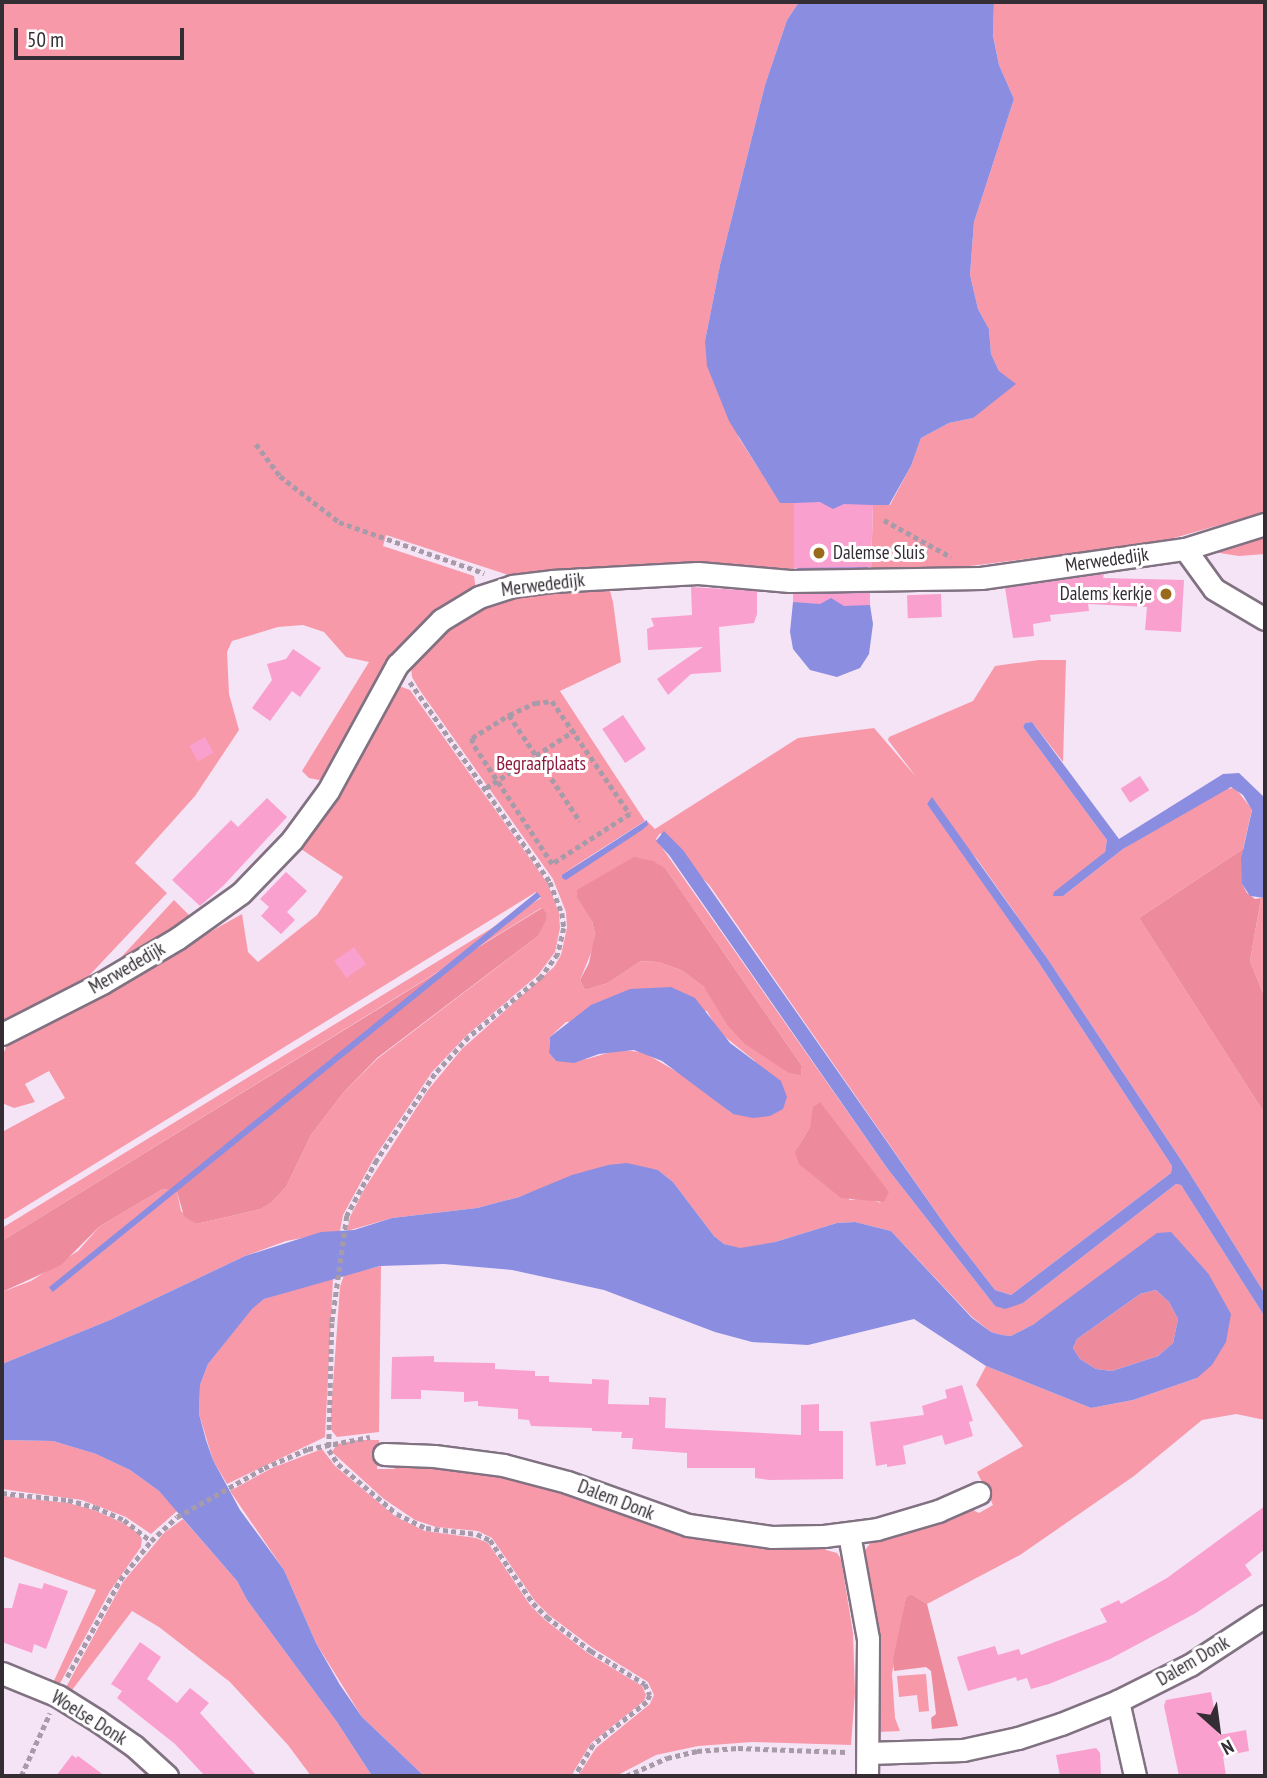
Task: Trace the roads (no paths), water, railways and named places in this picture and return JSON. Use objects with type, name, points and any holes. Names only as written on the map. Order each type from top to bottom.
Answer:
[{"type":"street","name":"Merwededijk","points":[[2,1034],[102,984],[178,938],[241,893],[292,840],[321,801],[397,664],[418,639],[453,610],[479,597],[512,586],[698,573],[790,581],[872,582],[981,578],[1185,550],[1265,524]]},
{"type":"street","points":[[1185,550],[1214,589],[1265,619]]},
{"type":"street","name":"Dalem Donk","points":[[381,1445],[534,1472],[659,1517],[718,1531],[798,1537],[849,1534],[913,1520],[979,1493]]},
{"type":"street","points":[[849,1534],[867,1639],[867,1776]]},
{"type":"street","name":"Dalem Donk","points":[[868,1754],[963,1750],[1018,1738],[1118,1701],[1190,1665],[1265,1616]]},
{"type":"street","name":"Woelse Donk","points":[[2,1673],[58,1696],[134,1746],[167,1776]]},
{"type":"street","points":[[1118,1701],[1135,1776]]},
{"type":"water","points":[[799,2],[994,2],[993,35],[999,65],[1014,99],[974,222],[970,275],[978,309],[989,329],[991,354],[999,371],[1016,384],[973,418],[949,423],[921,438],[911,466],[889,505],[869,505],[867,605],[870,605],[873,624],[869,654],[860,668],[837,677],[810,670],[793,649],[790,632],[793,602],[797,602],[798,503],[780,503],[729,421],[707,366],[705,341],[720,265],[765,85],[787,20]]},
{"type":"water","points":[[1032,722],[1119,839],[1223,774],[1239,773],[1265,798],[1265,898],[1250,896],[1242,884],[1241,859],[1252,810],[1243,795],[1231,787],[1123,849],[1063,896],[1053,896],[1054,892],[1105,852],[1107,840],[1023,727],[1025,723]]},
{"type":"water","points":[[932,797],[1047,958],[1187,1169],[1265,1294],[1265,1317],[1181,1185],[1176,1184],[1023,1303],[1005,1309],[995,1306],[887,1168],[669,855],[656,841],[664,831],[683,850],[950,1232],[995,1290],[1011,1295],[1171,1173],[1172,1166],[1039,963],[927,804]]},
{"type":"water","points":[[647,820],[648,825],[642,830],[566,880],[562,878],[562,875]]},
{"type":"water","points":[[537,892],[541,897],[53,1292],[49,1287]]},
{"type":"water","points":[[671,987],[695,998],[730,1043],[781,1081],[787,1097],[783,1109],[770,1116],[753,1118],[733,1114],[662,1061],[634,1050],[599,1054],[574,1063],[556,1061],[549,1053],[550,1037],[591,1005],[630,989]]},
{"type":"water","points":[[627,1163],[658,1170],[673,1182],[714,1236],[724,1244],[740,1248],[775,1242],[837,1223],[855,1222],[891,1231],[972,1318],[991,1332],[1002,1335],[1011,1336],[1034,1324],[1157,1233],[1171,1232],[1208,1273],[1231,1314],[1226,1342],[1212,1365],[1197,1378],[1133,1400],[1091,1408],[986,1366],[914,1319],[808,1345],[752,1342],[715,1332],[604,1290],[512,1270],[444,1264],[380,1266],[264,1299],[252,1309],[208,1364],[200,1385],[199,1414],[206,1440],[213,1460],[240,1510],[284,1570],[316,1643],[340,1685],[362,1717],[424,1776],[372,1776],[337,1722],[247,1600],[237,1581],[159,1491],[130,1470],[96,1454],[53,1441],[2,1440],[2,1364],[110,1320],[245,1256],[321,1232],[354,1230],[392,1218],[477,1208],[519,1197],[572,1175]],"holes":[[[1156,1290],[1169,1302],[1178,1319],[1173,1343],[1158,1356],[1112,1371],[1096,1369],[1080,1359],[1073,1348],[1077,1339],[1140,1294]]]},
{"type":"place","name":"Dalemse Sluis","points":[[819,553]]},
{"type":"place","name":"Dalems kerkje","points":[[1166,594]]},
{"type":"park label","name":"Begraafplaats","points":[[541,764]]}]
